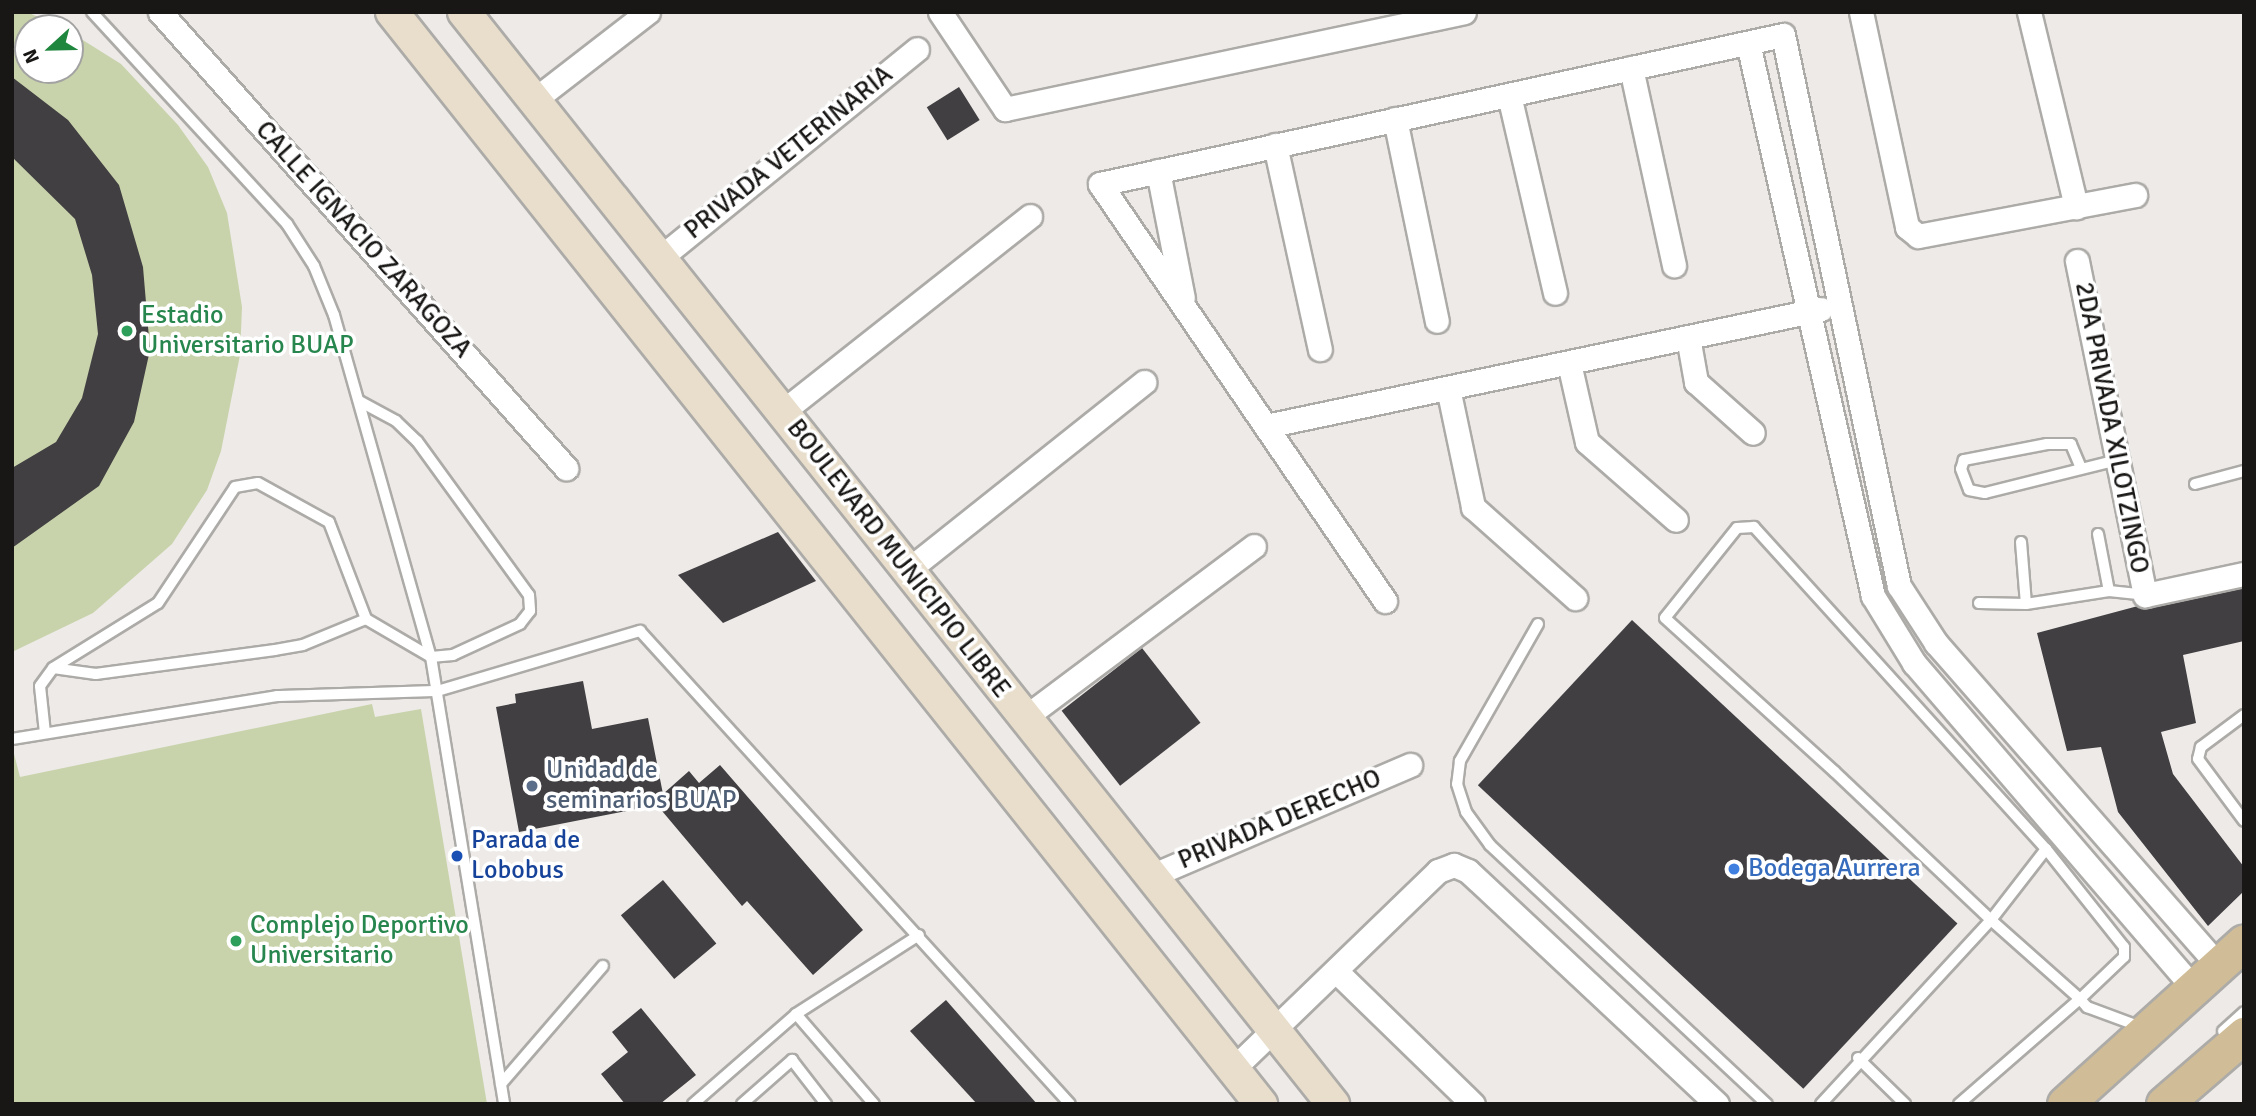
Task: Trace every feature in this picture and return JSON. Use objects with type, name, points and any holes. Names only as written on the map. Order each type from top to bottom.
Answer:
[{"type":"main road","name":"BOULEVARD MUNICIPIO LIBRE","points":[[392,12],[1261,1104]]},
{"type":"main road","name":"BOULEVARD MUNICIPIO LIBRE","points":[[464,12],[1334,1104]]},
{"type":"main road","points":[[2065,1104],[2145,1029],[2218,970],[2244,942]]},
{"type":"main road","points":[[2164,1104],[2229,1037]]},
{"type":"street","name":"CALLE IGNACIO ZARAGOZA","points":[[160,12],[566,468]]},
{"type":"street","points":[[534,100],[648,12]]},
{"type":"street","points":[[940,12],[1005,109],[1464,12]]},
{"type":"street","points":[[1861,12],[1907,227],[1918,236],[2135,195]]},
{"type":"street","points":[[2029,12],[2076,207]]},
{"type":"street","points":[[1385,601],[1100,184],[1783,35],[1899,586],[1936,643],[2138,874],[2218,970]]},
{"type":"street","points":[[1748,43],[1806,312],[1873,596],[1914,663],[2113,894],[2218,970]]},
{"type":"street","name":"PRIVADA VETERINARIA","points":[[660,258],[918,49]]},
{"type":"street","points":[[1631,68],[1674,265]]},
{"type":"street","points":[[1509,95],[1555,293]]},
{"type":"street","points":[[1395,120],[1437,321]]},
{"type":"street","points":[[1275,145],[1320,349]]},
{"type":"street","points":[[1158,171],[1185,308]]},
{"type":"street","points":[[782,412],[1030,216]]},
{"type":"street","name":"2DA PRIVADA XILOTZINGO","points":[[2077,261],[2145,595]]},
{"type":"street","points":[[1266,426],[1838,305]]},
{"type":"street","points":[[1688,337],[1696,382],[1753,433]]},
{"type":"street","points":[[1569,363],[1587,442],[1676,520]]},
{"type":"street","points":[[908,570],[1143,383]]},
{"type":"street","points":[[1448,388],[1473,507],[1575,598]]},
{"type":"street","points":[[1024,718],[1254,546]]},
{"type":"street","points":[[2145,595],[2244,574]]},
{"type":"street","points":[[1873,596],[1899,586]]},
{"type":"street","name":"PRIVADA DERECHO","points":[[1151,876],[1410,765]]},
{"type":"street","points":[[2032,800],[2054,778]]},
{"type":"street","points":[[1233,1069],[1438,871],[1454,866],[1468,871],[1717,1104]]},
{"type":"street","points":[[2113,894],[2138,874]]},
{"type":"street","points":[[1335,971],[1473,1104]]},
{"type":"lane","points":[[92,12],[287,224],[324,291],[359,401],[431,657],[504,1104]]},
{"type":"lane","points":[[45,733],[40,686],[53,668],[158,603],[202,541],[235,487],[258,483],[322,514],[353,572],[366,618],[431,657],[453,655],[520,624],[530,611],[529,595],[417,441],[396,421],[359,401]]},
{"type":"lane","points":[[2081,468],[2071,444],[2047,444],[1964,460],[1961,469],[1969,489],[1985,493],[2117,460]]},
{"type":"lane","points":[[2195,484],[2244,471]]},
{"type":"lane","points":[[1959,1104],[2080,999],[2124,957],[2124,947],[2046,849],[1754,527],[1737,528],[1665,618],[2080,999],[2145,1029]]},
{"type":"lane","points":[[2098,534],[2109,591]]},
{"type":"lane","points":[[2021,542],[2026,604]]},
{"type":"lane","points":[[1979,603],[2026,604],[2109,591],[2145,595]]},
{"type":"lane","points":[[53,668],[96,674],[275,650],[303,645],[366,618]]},
{"type":"lane","points":[[1538,624],[1460,761],[1457,784],[1466,812],[1490,845],[1767,1104]]},
{"type":"lane","points":[[12,739],[277,696],[437,691],[640,631],[919,934],[1070,1104]]},
{"type":"lane","points":[[2244,715],[2201,747],[2198,759],[2244,821]]},
{"type":"lane","points":[[1821,1104],[1858,1058],[1991,920],[2046,849]]},
{"type":"lane","points":[[693,1104],[796,1014],[919,934]]},
{"type":"lane","points":[[500,1084],[603,966]]},
{"type":"lane","points":[[2085,1104],[2218,970]]},
{"type":"lane","points":[[2229,1037],[2244,1012]]},
{"type":"lane","points":[[796,1014],[874,1104]]},
{"type":"lane","points":[[1858,1058],[1905,1104]]},
{"type":"lane","points":[[742,1104],[792,1060],[826,1104]]},
{"type":"green space","name":"Estadio Universitario BUAP","points":[[12,12],[27,12],[31,14],[14,14],[14,84],[84,84],[84,41],[121,64],[178,125],[208,167],[227,213],[242,307],[240,355],[221,451],[207,490],[172,544],[93,613],[12,652]]},
{"type":"green space","name":"Complejo Deportivo Universitario","points":[[372,704],[375,717],[421,709],[487,1104],[12,1104],[12,746],[20,777]]},
{"type":"building","points":[[12,77],[14,84],[21,84],[68,120],[119,185],[143,267],[150,350],[134,422],[99,486],[12,548],[12,468],[56,442],[82,398],[98,334],[92,275],[75,219],[12,157]]},
{"type":"building","points":[[959,87],[980,120],[947,140],[927,107]]},
{"type":"building","points":[[778,532],[816,581],[723,623],[678,575]]},
{"type":"building","points":[[2244,588],[2244,641],[2183,655],[2196,723],[2161,732],[2173,774],[2244,867],[2244,891],[2208,926],[2118,812],[2101,747],[2067,751],[2037,633],[2138,606]]},
{"type":"building","name":"Bodega Aurrera","points":[[1632,620],[1957,923],[1803,1089],[1478,785]]},
{"type":"building","points":[[1142,648],[1200,723],[1120,786],[1062,711]]},
{"type":"building","points":[[583,681],[592,729],[648,718],[663,794],[689,771],[699,783],[720,765],[863,930],[813,975],[747,901],[742,906],[657,805],[519,832],[496,707],[516,703],[515,694]]},
{"type":"building","points":[[663,880],[716,944],[674,979],[621,915]]},
{"type":"building","points":[[946,1000],[1037,1104],[977,1104],[910,1031]]},
{"type":"building","points":[[641,1008],[696,1075],[660,1104],[625,1104],[601,1074],[628,1052],[612,1032]]},
{"type":"place","name":"Estadio Universitario BUAP","points":[[127,331]]},
{"type":"place","name":"Unidad de seminarios BUAP","points":[[532,786]]},
{"type":"place","name":"Parada de Lobobus","points":[[457,856]]},
{"type":"place","name":"Bodega Aurrera","points":[[1734,869]]},
{"type":"place","name":"Complejo Deportivo Universitario","points":[[236,941]]}]
